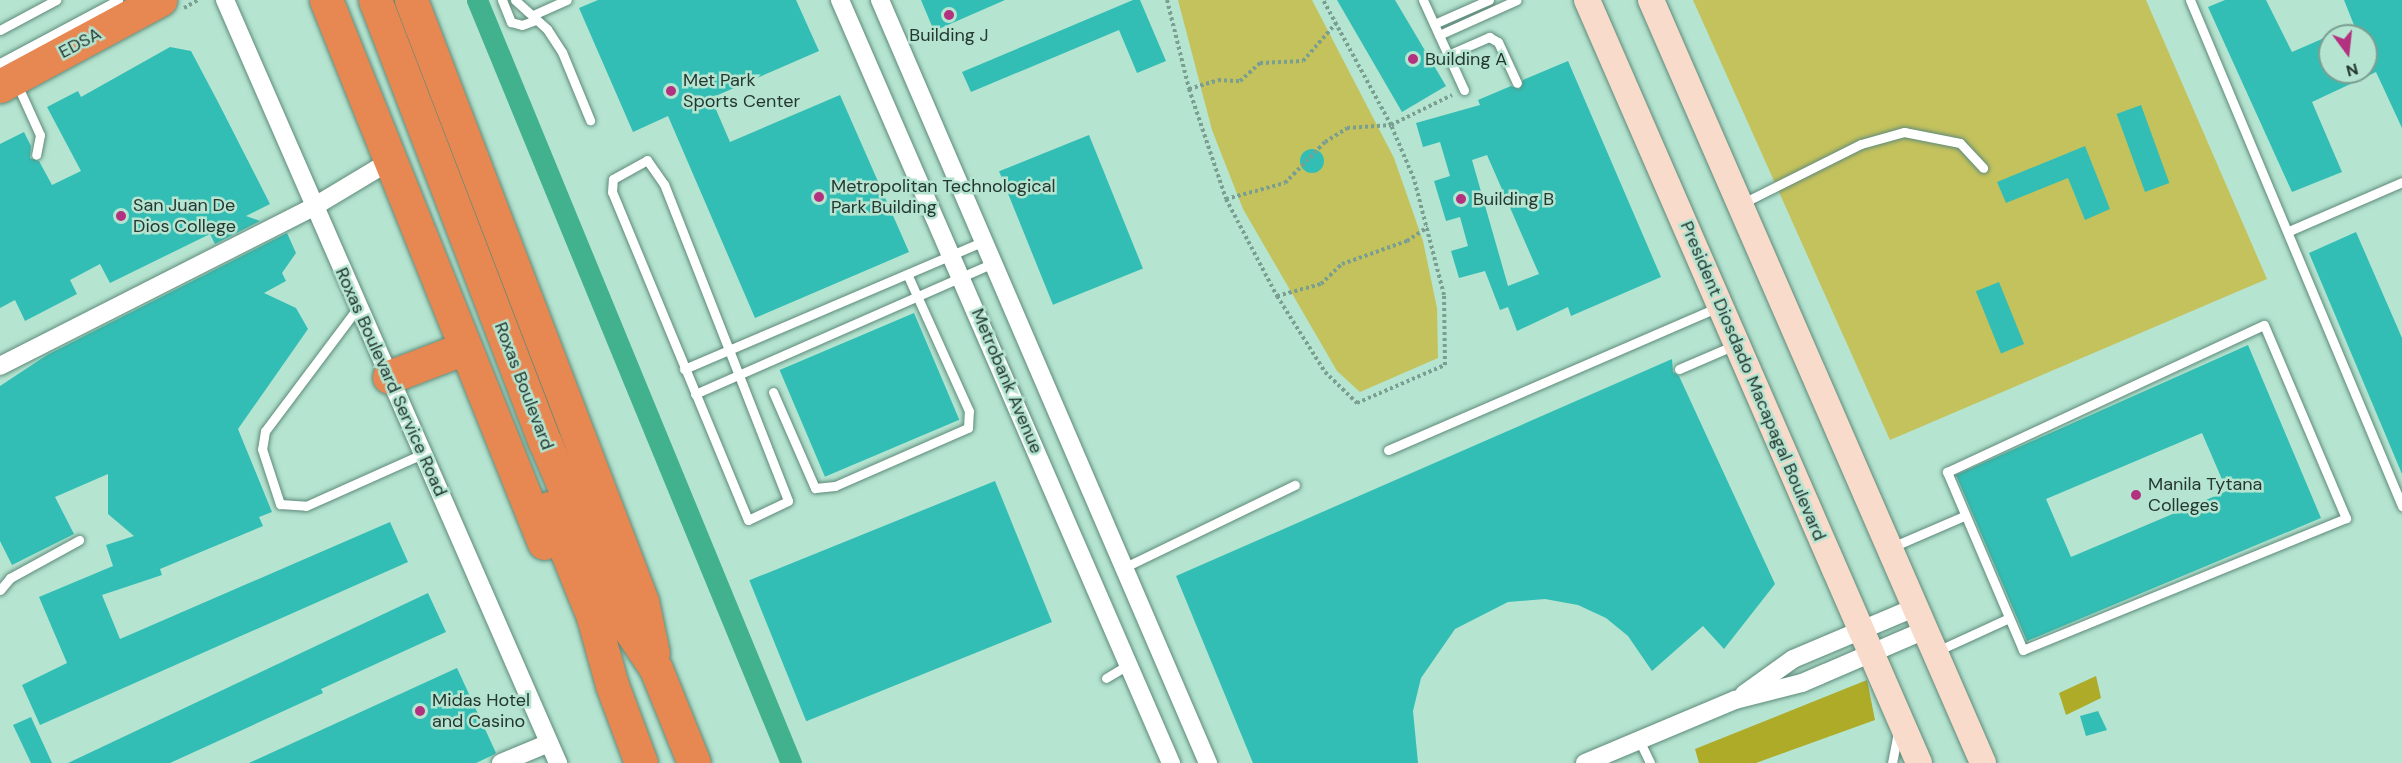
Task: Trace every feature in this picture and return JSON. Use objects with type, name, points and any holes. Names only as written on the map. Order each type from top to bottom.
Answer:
[{"type":"highway","name":"EDSA","points":[[5,76],[160,0]]},
{"type":"highway","name":"Roxas Boulevard","points":[[375,0],[535,446],[593,617],[612,685],[641,763]]},
{"type":"highway","points":[[411,0],[642,601],[656,669]]},
{"type":"highway","name":"Roxas Boulevard","points":[[334,2],[535,446],[616,609],[656,669],[694,763]]},
{"type":"highway","points":[[334,2],[390,161],[465,348],[577,623],[612,685]]},
{"type":"highway","points":[[389,377],[465,348]]},
{"type":"main road","name":"President Diosdado Macapagal Boulevard","points":[[1587,0],[1919,763]]},
{"type":"main road","points":[[1651,0],[1742,204],[1983,763]]},
{"type":"street","name":"Roxas Boulevard Service Road","points":[[225,0],[315,206],[356,310],[389,377],[558,763]]},
{"type":"street","name":"Metrobank Avenue","points":[[840,0],[963,277],[1171,763]]},
{"type":"street","name":"Metrobank Avenue","points":[[880,0],[1208,763]]},
{"type":"street","points":[[0,366],[315,206],[390,161]]},
{"type":"street","points":[[1735,700],[1793,659],[1925,630]]},
{"type":"street","points":[[1585,763],[1735,700],[1802,683],[1865,642],[1925,630]]},
{"type":"street","points":[[501,763],[549,743]]},
{"type":"lane","points":[[0,30],[56,0]]},
{"type":"lane","points":[[36,155],[40,135],[5,76],[118,0]]},
{"type":"lane","points":[[502,0],[511,22],[522,25],[567,0]]},
{"type":"lane","points":[[515,0],[535,17],[562,52],[590,120]]},
{"type":"lane","points":[[1423,0],[1450,54],[1464,90]]},
{"type":"lane","points":[[1434,24],[1489,0]]},
{"type":"lane","points":[[1440,35],[1517,0]]},
{"type":"lane","points":[[2190,0],[2289,231],[2402,506]]},
{"type":"lane","points":[[1450,54],[1489,37],[1498,42],[1516,83]]},
{"type":"lane","points":[[1742,204],[1861,144],[1904,132],[1960,143],[1983,168]]},
{"type":"lane","points":[[647,160],[664,184],[784,489],[786,505],[744,518],[684,369],[612,192],[613,178],[635,164],[647,160]]},
{"type":"lane","points":[[2289,231],[2402,182]]},
{"type":"lane","points":[[684,369],[984,241]]},
{"type":"lane","points":[[695,394],[994,263]]},
{"type":"lane","points":[[773,392],[815,488],[835,486],[968,428],[969,411],[907,274]]},
{"type":"lane","points":[[1388,450],[1721,306]]},
{"type":"lane","points":[[356,310],[265,431],[262,449],[280,504],[306,506],[422,454]]},
{"type":"lane","points":[[2264,326],[2346,518],[2024,650],[1964,516],[1947,472],[2264,326]]},
{"type":"lane","points":[[1679,369],[1738,345]]},
{"type":"lane","points":[[1124,568],[1295,485]]},
{"type":"lane","points":[[1890,548],[1964,516]]},
{"type":"lane","points":[[0,590],[10,578],[79,540]]},
{"type":"lane","points":[[1925,630],[2009,618]]},
{"type":"lane","points":[[1106,678],[1129,664]]},
{"type":"lane","points":[[1892,763],[1900,722]]},
{"type":"lane","points":[[1640,740],[1650,763]]},
{"type":"path","points":[[1167,0],[1189,89],[1226,199],[1276,296],[1325,372],[1356,403],[1445,365],[1444,295],[1428,227],[1391,125],[1323,0]]},
{"type":"path","points":[[1189,89],[1218,80],[1239,81],[1260,63],[1303,62],[1336,22]]},
{"type":"path","points":[[1226,199],[1286,183],[1325,142],[1347,128],[1391,125],[1464,90]]},
{"type":"path","points":[[1276,296],[1321,284],[1342,264],[1407,241],[1428,227]]},
{"type":"shaded area","points":[[1178,0],[1312,0],[1394,158],[1423,241],[1437,308],[1438,358],[1360,392],[1337,371],[1243,209],[1212,130]]},
{"type":"shaded area","points":[[1693,0],[2146,0],[2267,279],[1890,440]]},
{"type":"shaded area","points":[[2096,676],[2101,698],[2066,715],[2059,693]]},
{"type":"shaded area","points":[[1867,680],[1875,720],[1756,763],[1699,763],[1695,749]]},
{"type":"building","points":[[598,0],[796,0],[819,51],[711,98],[730,142],[840,95],[909,252],[755,318],[668,116],[633,132],[579,8]]},
{"type":"building","name":"Building J","points":[[921,0],[1005,0],[934,31]]},
{"type":"building","points":[[1133,0],[1140,0],[1166,61],[1137,73],[1119,30],[971,92],[962,72]]},
{"type":"building","name":"Building A","points":[[1337,0],[1395,0],[1446,86],[1402,112]]},
{"type":"building","points":[[2225,0],[2266,0],[2292,52],[2318,41],[2318,84],[2350,84],[2312,102],[2342,172],[2292,192],[2208,7]]},
{"type":"building","points":[[2344,0],[2402,0],[2402,128],[2378,76],[2378,24],[2354,24]]},
{"type":"building","points":[[170,47],[191,51],[218,102],[270,204],[246,216],[260,221],[215,244],[210,234],[110,283],[100,264],[70,280],[77,294],[25,321],[15,300],[0,308],[0,144],[24,132],[31,146],[30,158],[39,161],[52,185],[81,171],[47,107],[78,91],[81,97]]},
{"type":"building","points":[[1568,61],[1661,277],[1571,316],[1568,307],[1517,331],[1508,307],[1500,310],[1485,271],[1459,278],[1451,251],[1468,246],[1460,217],[1446,221],[1434,181],[1450,176],[1440,142],[1423,147],[1416,123],[1480,105],[1478,100],[1511,86],[1519,89],[1523,80]],"holes":[[[1487,155],[1539,274],[1508,286],[1472,160]]]},
{"type":"building","points":[[2141,105],[2169,183],[2145,192],[2117,114]]},
{"type":"building","points":[[1089,135],[1143,269],[1053,305],[999,171]]},
{"type":"building","points":[[2085,146],[2110,209],[2085,220],[2068,178],[2006,203],[1997,182]]},
{"type":"building","points":[[1312,149],[1320,153],[1324,161],[1320,169],[1312,173],[1304,169],[1300,161],[1304,153]]},
{"type":"building","points":[[2356,232],[2402,338],[2402,474],[2309,253]]},
{"type":"building","points":[[287,233],[296,253],[282,273],[286,281],[264,293],[296,308],[308,329],[238,429],[272,512],[259,517],[263,526],[160,569],[162,575],[102,595],[120,639],[390,522],[408,562],[40,725],[22,685],[67,663],[39,597],[113,566],[106,545],[134,536],[108,514],[108,474],[55,497],[74,534],[12,565],[0,541],[0,386],[47,355]]},
{"type":"building","points":[[1999,282],[2024,344],[2001,353],[1976,291]]},
{"type":"building","points":[[914,313],[959,420],[825,477],[780,370]]},
{"type":"building","points":[[2248,345],[2321,518],[2027,641],[1956,475]],"holes":[[[2202,433],[2227,491],[2071,557],[2046,499]]]},
{"type":"building","points":[[1672,359],[1673,372],[1679,376],[1775,584],[1724,649],[1703,626],[1652,671],[1628,636],[1606,618],[1578,605],[1545,599],[1508,602],[1455,629],[1421,678],[1413,711],[1418,763],[1253,763],[1176,576]]},
{"type":"building","points":[[995,481],[1052,622],[806,721],[749,580]]},
{"type":"building","points":[[428,593],[446,632],[321,689],[323,693],[170,763],[68,763]]},
{"type":"building","name":"Midas Hotel and Casino","points":[[457,668],[496,753],[476,763],[249,763]]},
{"type":"building","points":[[2098,711],[2107,730],[2086,736],[2080,716]]},
{"type":"building","points":[[31,717],[52,763],[31,763],[13,725]]},
{"type":"waterway","points":[[477,0],[791,763]]},
{"type":"place","name":"Building J","points":[[949,15]]},
{"type":"place","name":"Building A","points":[[1413,59]]},
{"type":"place","name":"Met Park Sports Center","points":[[671,91]]},
{"type":"place","name":"Metropolitan Technological Park Building","points":[[819,197]]},
{"type":"place","name":"Building B","points":[[1461,199]]},
{"type":"place","name":"San Juan De Dios College","points":[[121,216]]},
{"type":"place","name":"Manila Tytana Colleges","points":[[2136,495]]},
{"type":"place","name":"Midas Hotel and Casino","points":[[420,711]]}]
